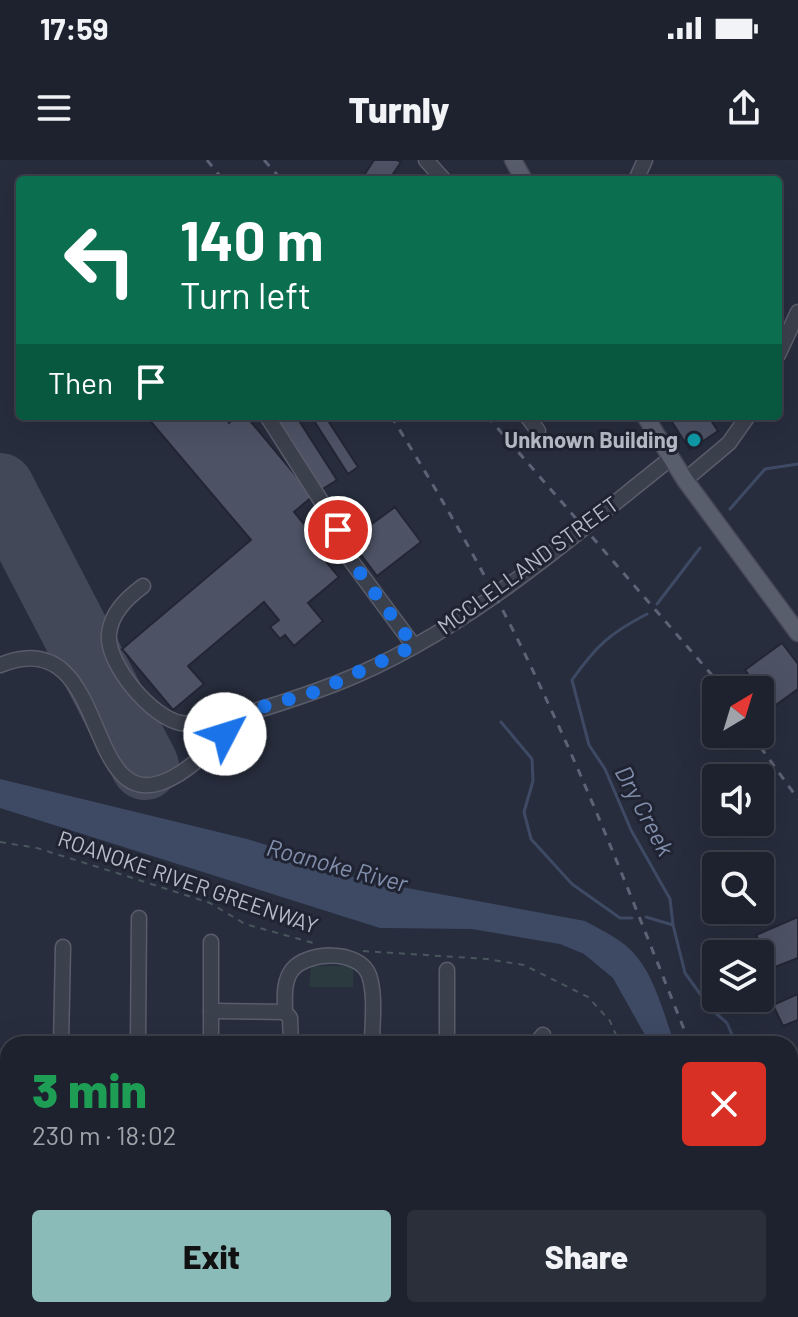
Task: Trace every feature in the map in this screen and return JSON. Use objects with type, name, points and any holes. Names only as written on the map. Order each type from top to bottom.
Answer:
[{"type":"main road","points":[[647,420],[685,480],[792,611],[798,633]]},
{"type":"street","points":[[426,160],[440,176]]},
{"type":"street","points":[[782,346],[798,312]]},
{"type":"street","points":[[270,420],[330,515],[346,554],[414,646]]},
{"type":"street","points":[[530,420],[538,431]]},
{"type":"street","points":[[685,480],[729,443],[745,420]]},
{"type":"street","name":"MCCLELLAND STREET","points":[[143,586],[114,616],[109,634],[115,660],[143,699],[168,719],[179,723],[203,723],[318,691],[414,646],[511,582],[670,459]]},
{"type":"street","points":[[0,665],[35,657],[63,669],[75,684],[112,763],[126,778],[141,784],[158,784],[183,770],[244,712]]},
{"type":"street","points":[[138,1036],[139,918]]},
{"type":"street","points":[[211,942],[211,1036]]},
{"type":"street","points":[[61,1036],[63,947]]},
{"type":"street","points":[[291,1036],[290,1018],[285,1012],[285,985],[292,970],[306,960],[336,956],[359,962],[368,974],[372,1036]]},
{"type":"street","points":[[447,970],[447,1036]]},
{"type":"street","points":[[211,1011],[285,1012]]},
{"type":"path","name":"ROANOKE RIVER GREENWAY","points":[[0,842],[37,848],[210,903],[245,924],[316,944]]},
{"type":"path","points":[[359,950],[487,959],[524,965],[588,997],[610,1021],[617,1036]]},
{"type":"shaded area","points":[[311,966],[353,966],[353,987],[309,987]]},
{"type":"water","points":[[0,779],[247,839],[309,858],[358,879],[585,921],[620,941],[644,966],[672,1036],[646,1036],[613,978],[584,954],[560,944],[472,929],[380,928],[0,808]]},
{"type":"building","points":[[374,160],[401,162],[392,176],[364,176]]},
{"type":"building","points":[[149,420],[227,420],[229,423],[232,420],[249,420],[313,496],[294,512],[317,540],[325,533],[336,546],[322,557],[339,577],[308,603],[323,621],[294,646],[285,635],[280,639],[270,627],[279,620],[264,602],[188,666],[204,684],[173,710],[122,649],[251,540]]},
{"type":"building","points":[[276,420],[299,420],[337,480],[321,490]]},
{"type":"building","points":[[314,420],[328,420],[358,467],[348,474]]},
{"type":"building","name":"Unknown Building","points":[[671,420],[711,420],[718,431],[690,450]]},
{"type":"building","points":[[395,507],[421,542],[377,576],[350,540]]},
{"type":"building","points":[[782,643],[798,664],[798,689],[774,706],[774,676],[750,676],[745,670]]},
{"type":"building","points":[[798,917],[798,958],[774,967],[774,940],[758,940],[756,935]]},
{"type":"building","points":[[798,994],[798,1020],[783,1026],[774,1005]]},
{"type":"waterway","name":"Dry Creek","points":[[730,509],[765,469],[798,464]]},
{"type":"waterway","name":"Dry Creek","points":[[657,604],[700,548]]},
{"type":"waterway","name":"Dry Creek","points":[[647,614],[605,641],[572,680],[589,745],[605,769],[631,830],[670,899],[685,973],[711,1009],[727,1023],[733,1036]]},
{"type":"waterway","points":[[501,722],[532,759],[533,781],[524,812],[531,839],[572,884],[620,918],[632,918]]},
{"type":"waterway","points":[[646,917],[673,925]]},
{"type":"runway","points":[[0,487],[145,766]]},
{"type":"railway","points":[[207,160],[220,176]]},
{"type":"railway","points":[[264,160],[278,176]]},
{"type":"railway","points":[[393,420],[474,557],[531,666],[604,830],[687,1036]]},
{"type":"railway","points":[[490,420],[713,676]]},
{"type":"railway","points":[[761,748],[798,799]]},
{"type":"place","name":"Unknown Building","points":[[694,440]]},
{"type":"route","points":[[225,734],[244,712],[318,691],[414,646],[346,554],[338,530]]},
{"type":"water label","name":"Roanoke River","points":[[337,866]]}]
